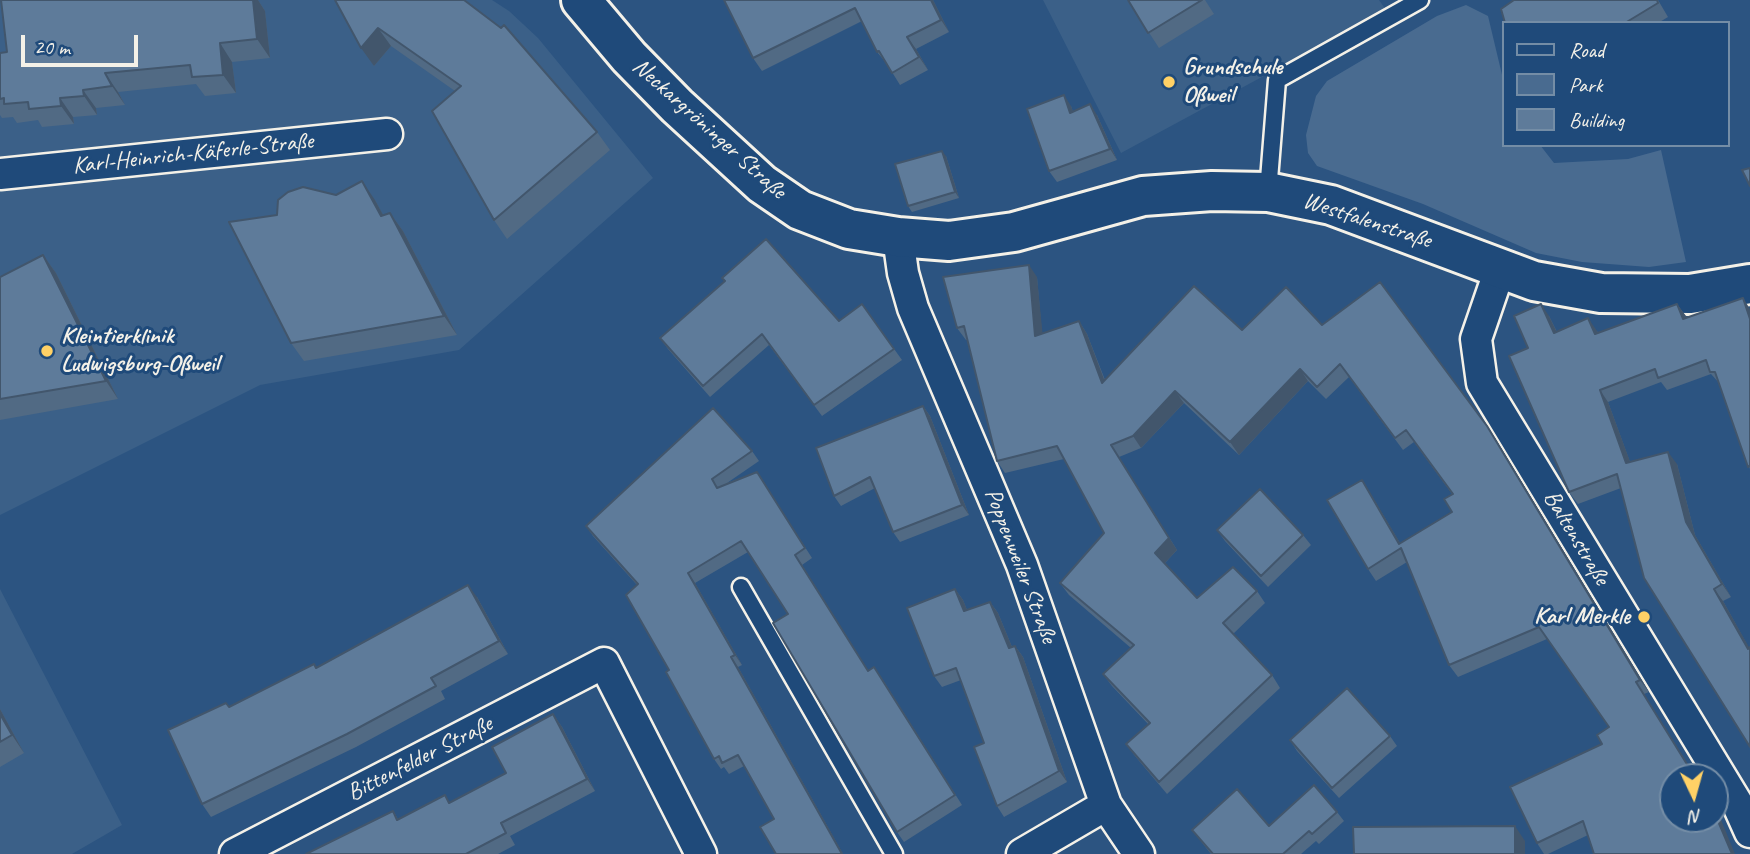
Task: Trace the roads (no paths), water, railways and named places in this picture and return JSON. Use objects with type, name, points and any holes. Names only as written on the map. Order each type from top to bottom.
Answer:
[{"type":"main road","name":"Neckargröninger Straße","points":[[581,0],[629,57],[677,106],[762,184],[800,210],[849,229],[898,237]]},
{"type":"main road","name":"Westfalenstraße","points":[[898,237],[949,241],[1014,232],[1143,196],[1212,191],[1269,192],[1332,205],[1534,281],[1601,293],[1690,294],[1750,284]]},
{"type":"street","name":"Karl-Heinrich-Käferle-Straße","points":[[0,174],[387,134]]},
{"type":"street","name":"Poppenweiler Straße","points":[[898,237],[912,309],[1022,565],[1106,805],[1139,854]]},
{"type":"street","name":"Baltenstraße","points":[[1500,269],[1476,339],[1482,383],[1737,803],[1750,832]]},
{"type":"street","name":"Bittenfelder Straße","points":[[235,854],[604,663],[701,854]]},
{"type":"street","points":[[1021,854],[1106,805]]},
{"type":"lane","points":[[1269,192],[1277,80],[1420,0]]},
{"type":"lane","points":[[741,587],[894,854]]},
{"type":"place","name":"Grundschule Oßweil","points":[[1169,82]]},
{"type":"place","name":"Kleintierklinik Ludwigsburg-Oßweil","points":[[47,351]]},
{"type":"place","name":"Karl Merkle","points":[[1644,617]]}]
